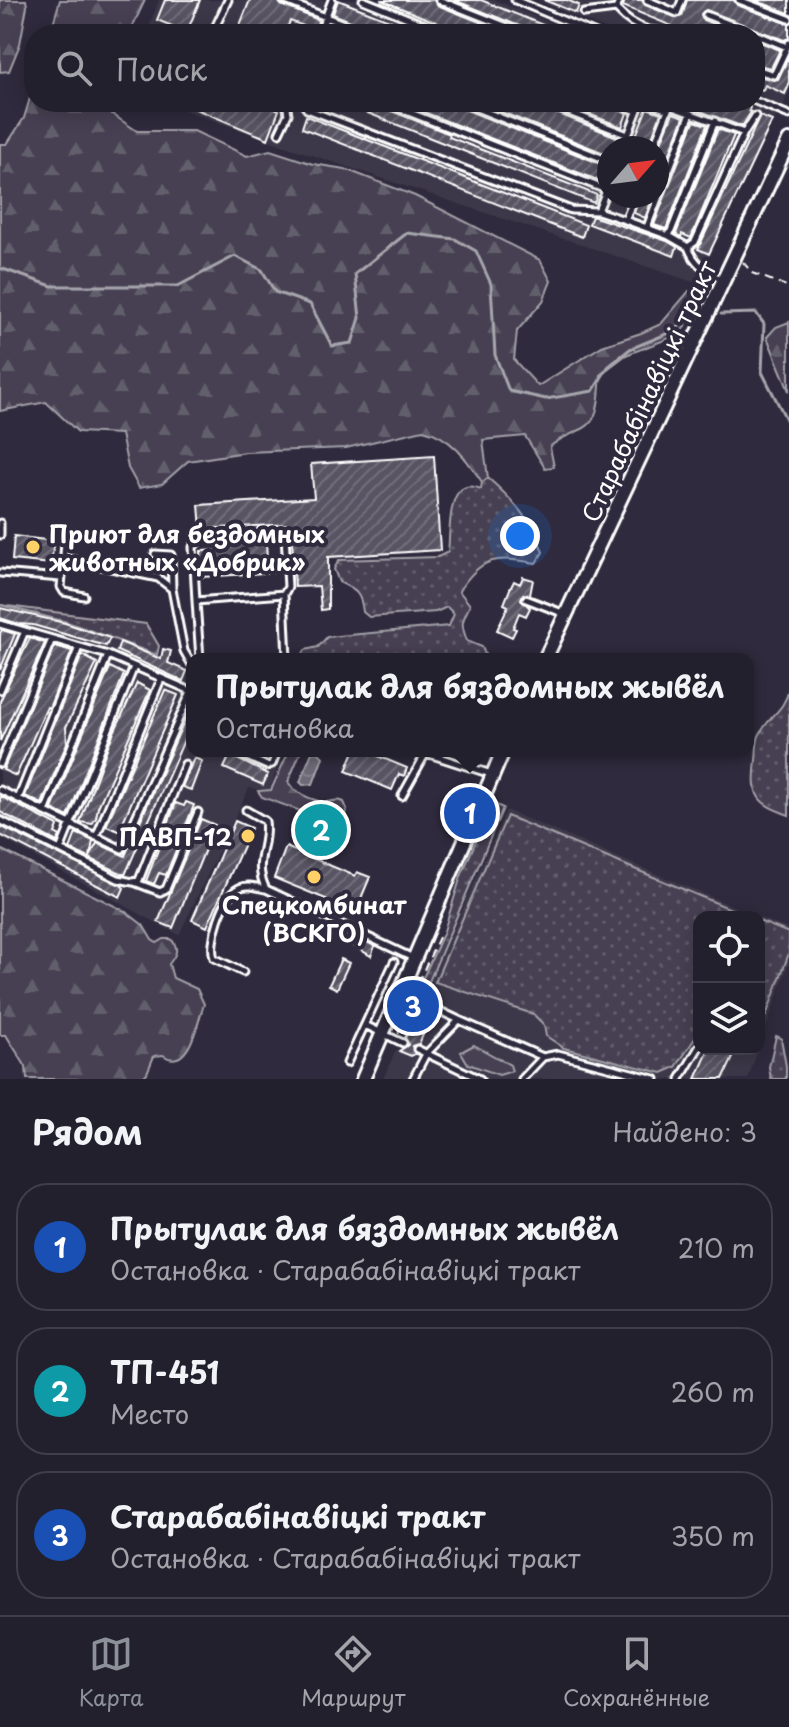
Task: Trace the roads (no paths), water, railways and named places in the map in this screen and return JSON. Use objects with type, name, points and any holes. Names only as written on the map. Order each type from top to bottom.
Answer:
[{"type":"street","name":"Старабабінавіцкі тракт","points":[[548,653],[789,141]]},
{"type":"street","points":[[363,1079],[500,757]]},
{"type":"lane","points":[[217,24],[228,0]]},
{"type":"lane","points":[[283,0],[343,24]]},
{"type":"lane","points":[[323,24],[332,0]]},
{"type":"lane","points":[[363,0],[422,24]]},
{"type":"lane","points":[[439,0],[500,24]]},
{"type":"lane","points":[[515,0],[572,24]]},
{"type":"lane","points":[[616,9],[620,0]]},
{"type":"lane","points":[[649,0],[677,13],[682,0]]},
{"type":"lane","points":[[739,0],[789,19]]},
{"type":"lane","points":[[584,13],[616,9]]},
{"type":"lane","points":[[616,9],[625,19],[636,24]]},
{"type":"lane","points":[[706,15],[729,24]]},
{"type":"lane","points":[[765,38],[788,45],[774,75],[765,72]]},
{"type":"lane","points":[[765,105],[789,115]]},
{"type":"lane","points":[[279,133],[288,112]]},
{"type":"lane","points":[[314,112],[571,210],[598,211],[669,236],[688,247],[692,258],[701,267],[725,282]]},
{"type":"lane","points":[[408,112],[597,186]]},
{"type":"lane","points":[[486,112],[597,156]]},
{"type":"lane","points":[[569,112],[628,135],[637,112]]},
{"type":"lane","points":[[658,136],[668,112]]},
{"type":"lane","points":[[688,112],[744,133]]},
{"type":"lane","points":[[647,227],[691,113]]},
{"type":"lane","points":[[688,247],[695,242],[744,133],[755,116]]},
{"type":"lane","points":[[669,236],[715,121]]},
{"type":"lane","points":[[625,220],[630,208]]},
{"type":"lane","points":[[0,523],[0,535]]},
{"type":"lane","points":[[261,531],[280,531],[285,535],[287,653]]},
{"type":"lane","points":[[66,532],[61,578],[64,592],[84,596]]},
{"type":"lane","points":[[200,653],[193,547],[201,538],[234,536]]},
{"type":"lane","points":[[155,554],[171,555],[172,589],[186,654]]},
{"type":"lane","points":[[64,558],[158,578],[172,589]]},
{"type":"lane","points":[[0,573],[61,578]]},
{"type":"lane","points":[[196,601],[284,594]]},
{"type":"lane","points":[[526,599],[565,615]]},
{"type":"lane","points":[[0,624],[108,655],[186,688]]},
{"type":"lane","points":[[0,690],[25,631]]},
{"type":"lane","points":[[0,764],[52,639]]},
{"type":"lane","points":[[18,799],[79,647]]},
{"type":"lane","points":[[45,812],[108,655]]},
{"type":"lane","points":[[60,850],[134,667]]},
{"type":"lane","points":[[96,837],[161,679]]},
{"type":"lane","points":[[0,790],[122,849],[186,702]]},
{"type":"lane","points":[[247,757],[267,766],[272,764],[275,757]]},
{"type":"lane","points":[[402,796],[421,757]]},
{"type":"lane","points":[[439,757],[492,774]]},
{"type":"lane","points":[[133,882],[139,880],[185,764]]},
{"type":"lane","points":[[246,810],[265,821],[259,862],[260,878],[266,889]]},
{"type":"lane","points":[[0,820],[118,879],[160,892],[166,889],[198,812]]},
{"type":"lane","points":[[243,972],[214,958],[210,949],[212,936],[233,893],[239,887],[250,885],[266,889],[414,958]]},
{"type":"lane","points":[[347,1063],[394,962]]},
{"type":"lane","points":[[425,1004],[543,1057]]},
{"type":"lane","points":[[413,1079],[426,1054],[459,1020]]},
{"type":"lane","points":[[365,1025],[403,1043]]},
{"type":"lane","points":[[417,1049],[480,1079]]},
{"type":"lane","points":[[522,1079],[543,1057],[558,1054],[655,1079]]},
{"type":"lane","points":[[680,1079],[694,1055]]},
{"type":"water","points":[[310,757],[323,757],[313,784],[303,785],[300,782]]},
{"type":"waterway","points":[[0,268],[52,286],[178,286],[235,256],[262,270],[275,292],[310,304],[332,346],[352,343],[360,318],[355,274],[407,233],[455,239],[476,251],[491,284],[495,355],[509,391],[546,399],[593,391],[608,367],[630,349],[674,331],[692,314]]},
{"type":"waterway","points":[[721,314],[756,313],[764,324],[762,372],[789,425]]},
{"type":"place","name":"Приют для бездомных животных «Добрик»","points":[[33,547]]},
{"type":"place","name":"Прытулак для бяздомных жывёл","points":[[470,813]]},
{"type":"place","name":"ТП-451","points":[[321,830]]},
{"type":"place","name":"ПАВП-12","points":[[248,836]]},
{"type":"place","name":"Спецкомбинат (ВСКГО)","points":[[314,877]]},
{"type":"place","name":"Старабабінавіцкі тракт","points":[[413,1006]]}]
